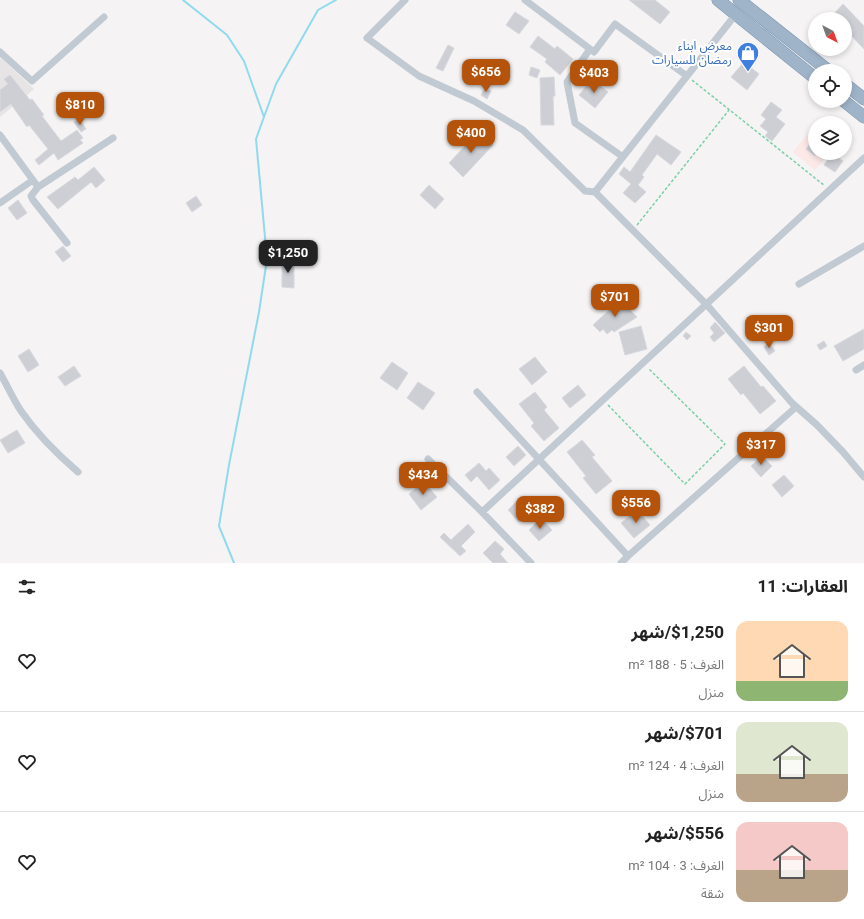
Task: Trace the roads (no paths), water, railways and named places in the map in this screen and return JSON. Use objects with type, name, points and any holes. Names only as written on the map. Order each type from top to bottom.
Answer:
[{"type":"highway","points":[[718,0],[808,72]]},
{"type":"highway","points":[[739,0],[820,64]]},
{"type":"highway","points":[[852,89],[863,97]]},
{"type":"highway","points":[[852,107],[864,117]]},
{"type":"street","points":[[405,0],[367,38],[419,76],[474,101],[522,130],[585,191],[595,192],[707,305],[740,345],[796,407],[817,425],[864,477]]},
{"type":"street","points":[[525,0],[594,52],[615,24],[687,76]]},
{"type":"street","points":[[595,192],[736,14]]},
{"type":"street","points":[[0,52],[32,81],[104,17]]},
{"type":"street","points":[[590,49],[568,82],[575,123],[623,157]]},
{"type":"street","points":[[0,135],[38,187]]},
{"type":"street","points":[[67,244],[32,200],[32,193],[38,187],[113,138]]},
{"type":"street","points":[[482,512],[644,364],[864,158]]},
{"type":"street","points":[[0,203],[33,180]]},
{"type":"street","points":[[799,284],[864,246]]},
{"type":"street","points":[[856,370],[864,365]]},
{"type":"street","points":[[0,373],[20,410],[32,426],[61,457],[78,472]]},
{"type":"street","points":[[477,392],[628,556]]},
{"type":"street","points":[[621,563],[796,407]]},
{"type":"street","points":[[428,459],[531,563]]},
{"type":"waterway","points":[[183,0],[227,35],[244,61],[264,117]]},
{"type":"waterway","points":[[234,563],[219,526],[229,465],[259,312],[267,259],[256,139],[276,84],[318,10],[336,0]]},
{"type":"place","name":"معرض ابناء رمضان للسيارات","points":[[748,72]]}]
